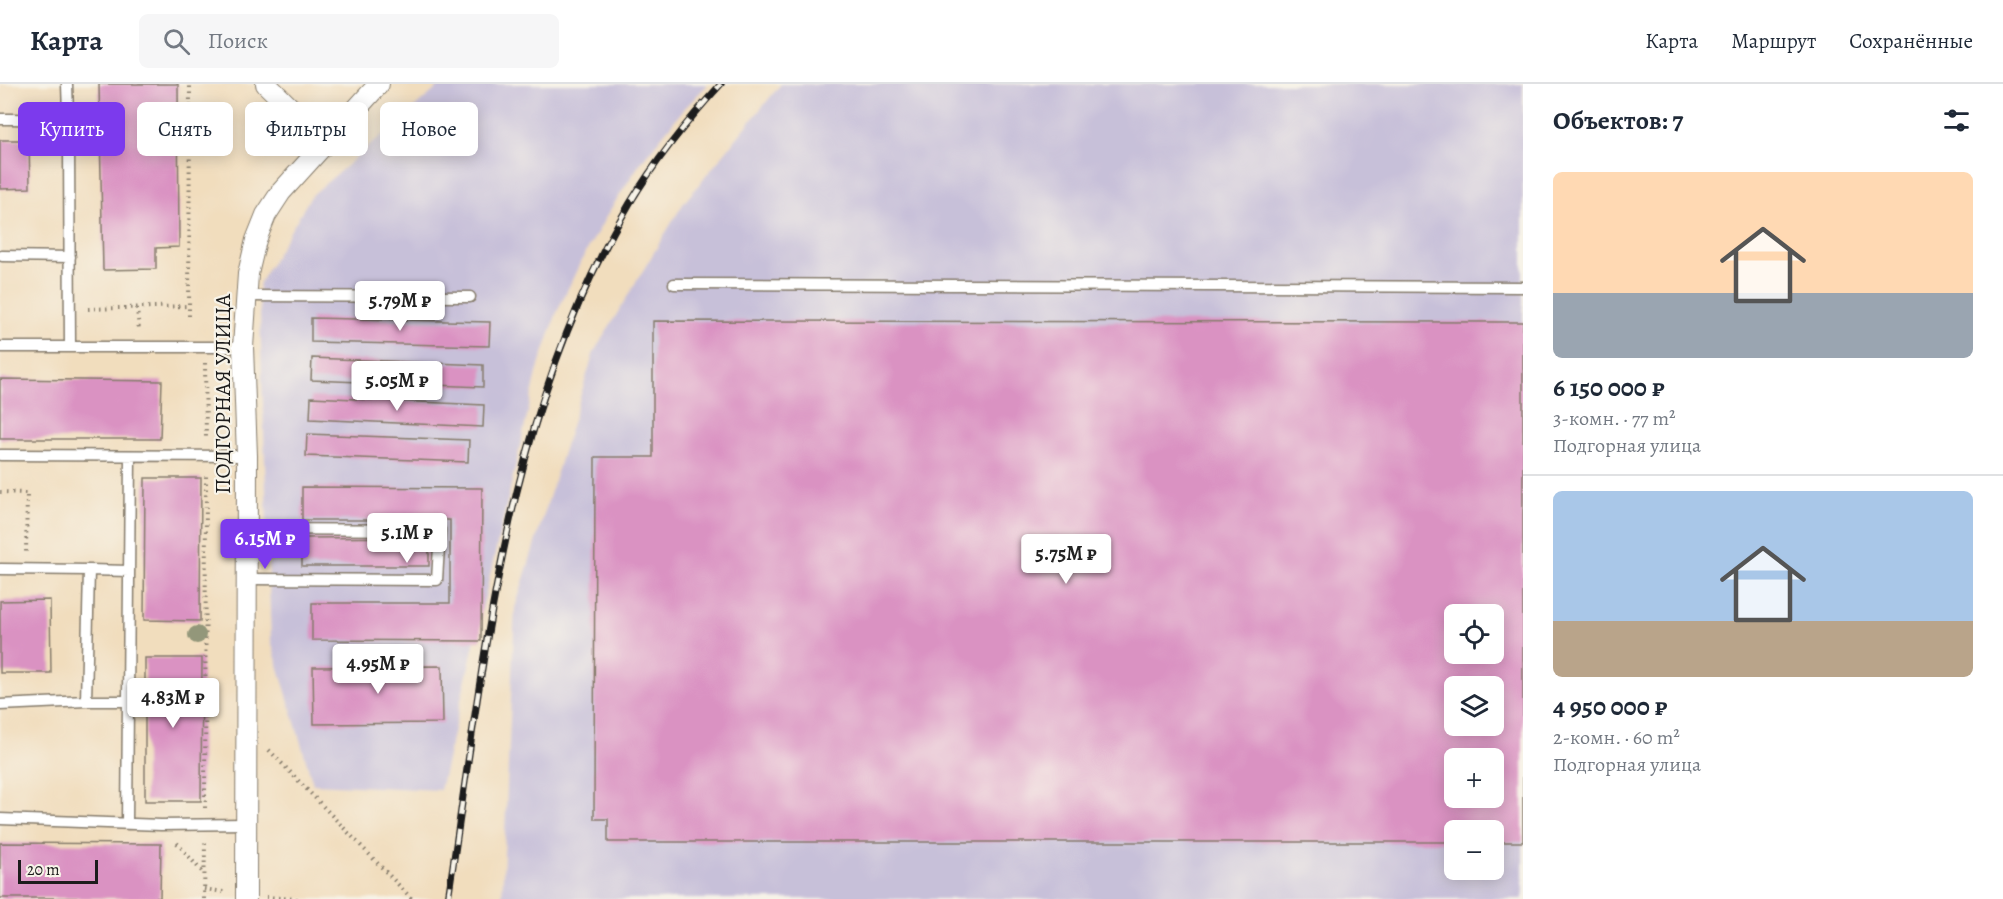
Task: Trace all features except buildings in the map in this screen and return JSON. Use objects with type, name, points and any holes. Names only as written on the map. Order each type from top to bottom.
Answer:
[{"type":"street","points":[[266,84],[284,102]]},
{"type":"street","name":"ПОДГОРНАЯ УЛИЦА","points":[[363,102],[379,84]]},
{"type":"street","name":"ПОДГОРНАЯ УЛИЦА","points":[[247,896],[246,456],[243,347],[246,296],[248,274],[256,240],[266,215],[281,192],[314,156]]},
{"type":"lane","points":[[67,84],[68,102]]},
{"type":"lane","points":[[0,119],[18,119]]},
{"type":"lane","points":[[69,156],[70,347]]},
{"type":"lane","points":[[2,256],[70,257]]},
{"type":"lane","points":[[674,284],[1523,287]]},
{"type":"lane","points":[[246,296],[470,297]]},
{"type":"lane","points":[[0,347],[243,347]]},
{"type":"lane","points":[[0,455],[246,456]]},
{"type":"lane","points":[[128,824],[130,456]]},
{"type":"lane","points":[[246,529],[440,530],[436,580],[246,579]]},
{"type":"lane","points":[[0,569],[129,571]]},
{"type":"lane","points":[[86,700],[89,570]]},
{"type":"lane","points":[[0,705],[86,700],[128,701]]},
{"type":"lane","points":[[0,819],[161,825],[246,824]]},
{"type":"path","points":[[189,316],[190,84]]},
{"type":"path","points":[[70,310],[189,306]]},
{"type":"path","points":[[204,899],[205,360]]},
{"type":"path","points":[[0,492],[27,494],[26,570]]},
{"type":"path","points":[[263,744],[412,899]]},
{"type":"path","points":[[161,825],[205,876]]},
{"type":"path","points":[[204,889],[247,896],[298,899]]},
{"type":"shaded area","points":[[442,84],[708,84],[683,110],[641,162],[581,261],[557,312],[538,369],[440,790],[313,784],[271,641],[259,284],[311,196],[358,156],[368,156],[368,147],[380,137],[380,156],[478,156],[478,102],[421,102]]},
{"type":"shaded area","points":[[781,84],[1523,84],[1523,899],[502,899],[515,608],[594,352],[683,204]]},
{"type":"railway","points":[[448,899],[488,630],[527,453],[554,367],[588,283],[630,203],[673,141],[721,84]]}]
